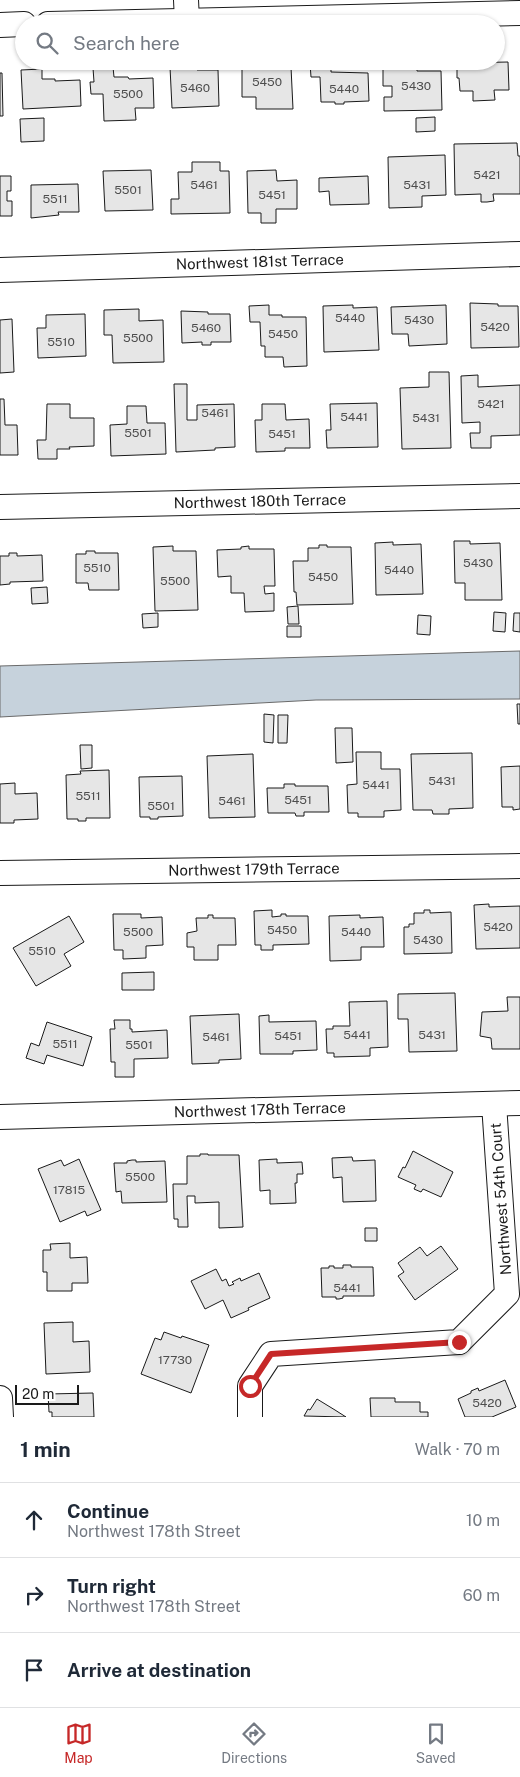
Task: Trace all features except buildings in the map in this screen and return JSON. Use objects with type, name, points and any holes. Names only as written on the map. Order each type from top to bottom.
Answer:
[{"type":"street","points":[[137,15],[186,10],[520,13]]},
{"type":"street","points":[[0,25],[15,24]]},
{"type":"street","name":"Northwest 181st Terrace","points":[[0,270],[520,254]]},
{"type":"street","name":"Northwest 180th Terrace","points":[[0,507],[520,496]]},
{"type":"street","name":"Northwest 179th Terrace","points":[[0,873],[513,866]]},
{"type":"street","name":"Northwest 178th Terrace","points":[[0,1117],[520,1103]]},
{"type":"street","name":"Northwest 54th Court","points":[[250,1417],[250,1386],[271,1354],[459,1342],[507,1294],[494,1104]]},
{"type":"street","points":[[0,1398],[1,1417]]},
{"type":"shaded area","points":[[520,651],[520,699],[316,700],[0,717],[0,666]]},
{"type":"route","points":[[250,1386],[271,1354],[459,1342]]}]
